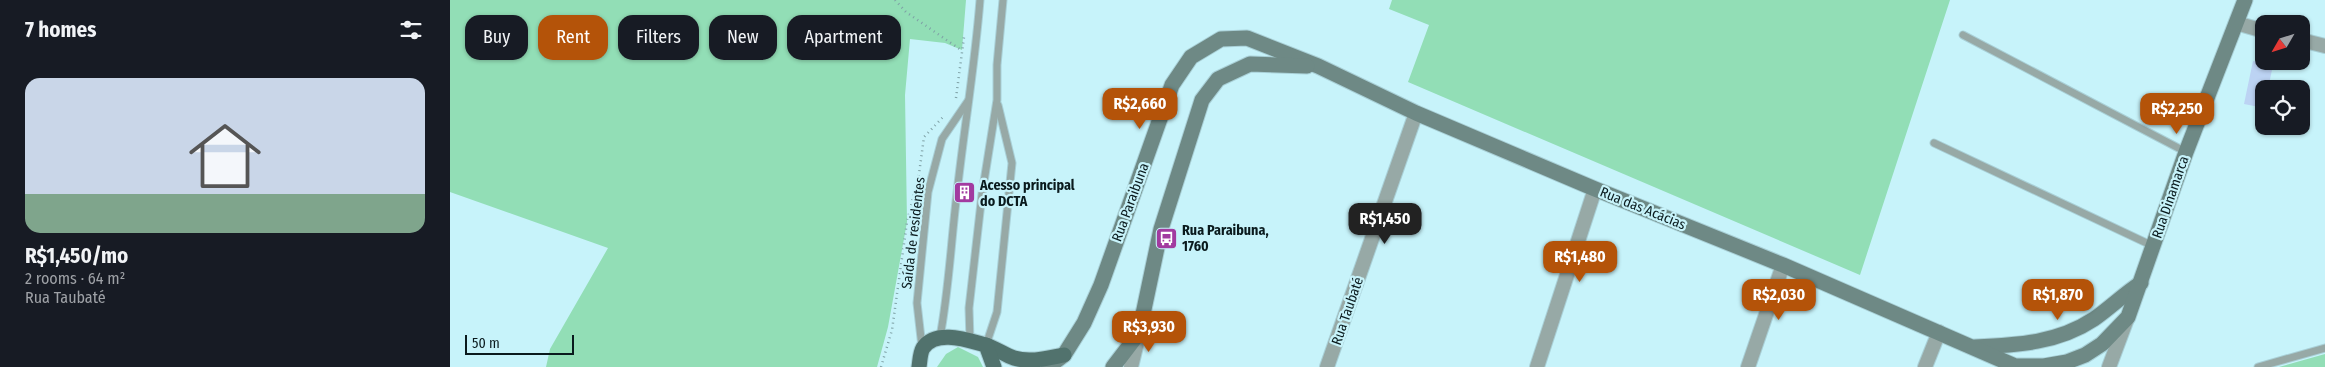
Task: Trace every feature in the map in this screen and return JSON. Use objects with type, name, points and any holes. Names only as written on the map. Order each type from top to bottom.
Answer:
[{"type":"main road","name":"Rua Dinamarca","points":[[2140,283],[2186,152],[2245,0]]},
{"type":"main road","name":"Rua Paraibuna","points":[[1048,367],[1064,355],[1084,323],[1101,284],[1172,85],[1191,57],[1220,39],[1247,38],[1318,66]]},
{"type":"main road","points":[[1113,367],[1140,333],[1161,229],[1202,100],[1218,79],[1250,64],[1318,66]]},
{"type":"main road","name":"Rua das Acácias","points":[[1318,66],[1416,112],[1595,189],[1783,265],[2016,367],[2044,366],[2067,362],[2085,355],[2102,344],[2128,317],[2140,283]]},
{"type":"main road","name":"Rua das Acácias","points":[[1970,347],[2023,345],[2053,339],[2073,331],[2096,318],[2140,283]]},
{"type":"main road","points":[[919,367],[922,349],[930,340],[940,337],[970,340],[1001,350],[1013,358],[1035,360],[1064,355]]},
{"type":"main road","points":[[986,345],[994,367]]},
{"type":"street","points":[[2236,24],[2255,28]]},
{"type":"street","points":[[2310,42],[2325,46]]},
{"type":"street","name":"Rua Taubaté","points":[[1327,367],[1416,112]]},
{"type":"street","points":[[1538,367],[1595,189]]},
{"type":"street","points":[[1748,367],[1783,265]]},
{"type":"street","points":[[2109,367],[2128,317]]},
{"type":"street","points":[[1925,367],[1939,332]]},
{"type":"street","points":[[1131,367],[1140,333]]},
{"type":"lane","points":[[940,337],[946,306],[957,192],[970,99],[980,0]]},
{"type":"lane","points":[[970,340],[969,308],[981,204],[997,100],[997,65],[1003,0]]},
{"type":"lane","points":[[1963,35],[2186,152]]},
{"type":"lane","name":"Saída de residentes","points":[[922,349],[917,303],[928,192],[942,139],[970,99]]},
{"type":"lane","points":[[986,345],[997,312],[1012,163],[997,100]]},
{"type":"lane","points":[[1934,143],[2153,246]]},
{"type":"lane","points":[[2258,367],[2325,348]]},
{"type":"path","points":[[895,0],[906,12],[962,50]]},
{"type":"green space","points":[[450,0],[966,0],[962,50],[945,43],[910,39],[905,95],[907,222],[888,327],[877,367],[546,367],[550,349],[608,248],[450,192]]},
{"type":"green space","points":[[1392,0],[1950,0],[1860,275],[1408,82],[1429,25],[1389,9]]},
{"type":"green space","points":[[958,347],[978,357],[983,367],[937,367],[946,354]]},
{"type":"green space","points":[[2325,354],[2325,367],[2279,367]]},
{"type":"water","points":[[2253,61],[2255,61],[2255,70],[2272,70],[2270,80],[2255,80],[2255,106],[2244,104]]},
{"type":"place","name":"Acesso principal do DCTA","points":[[964,193]]},
{"type":"place","name":"Rua Paraibuna, 1760","points":[[1166,238]]}]
